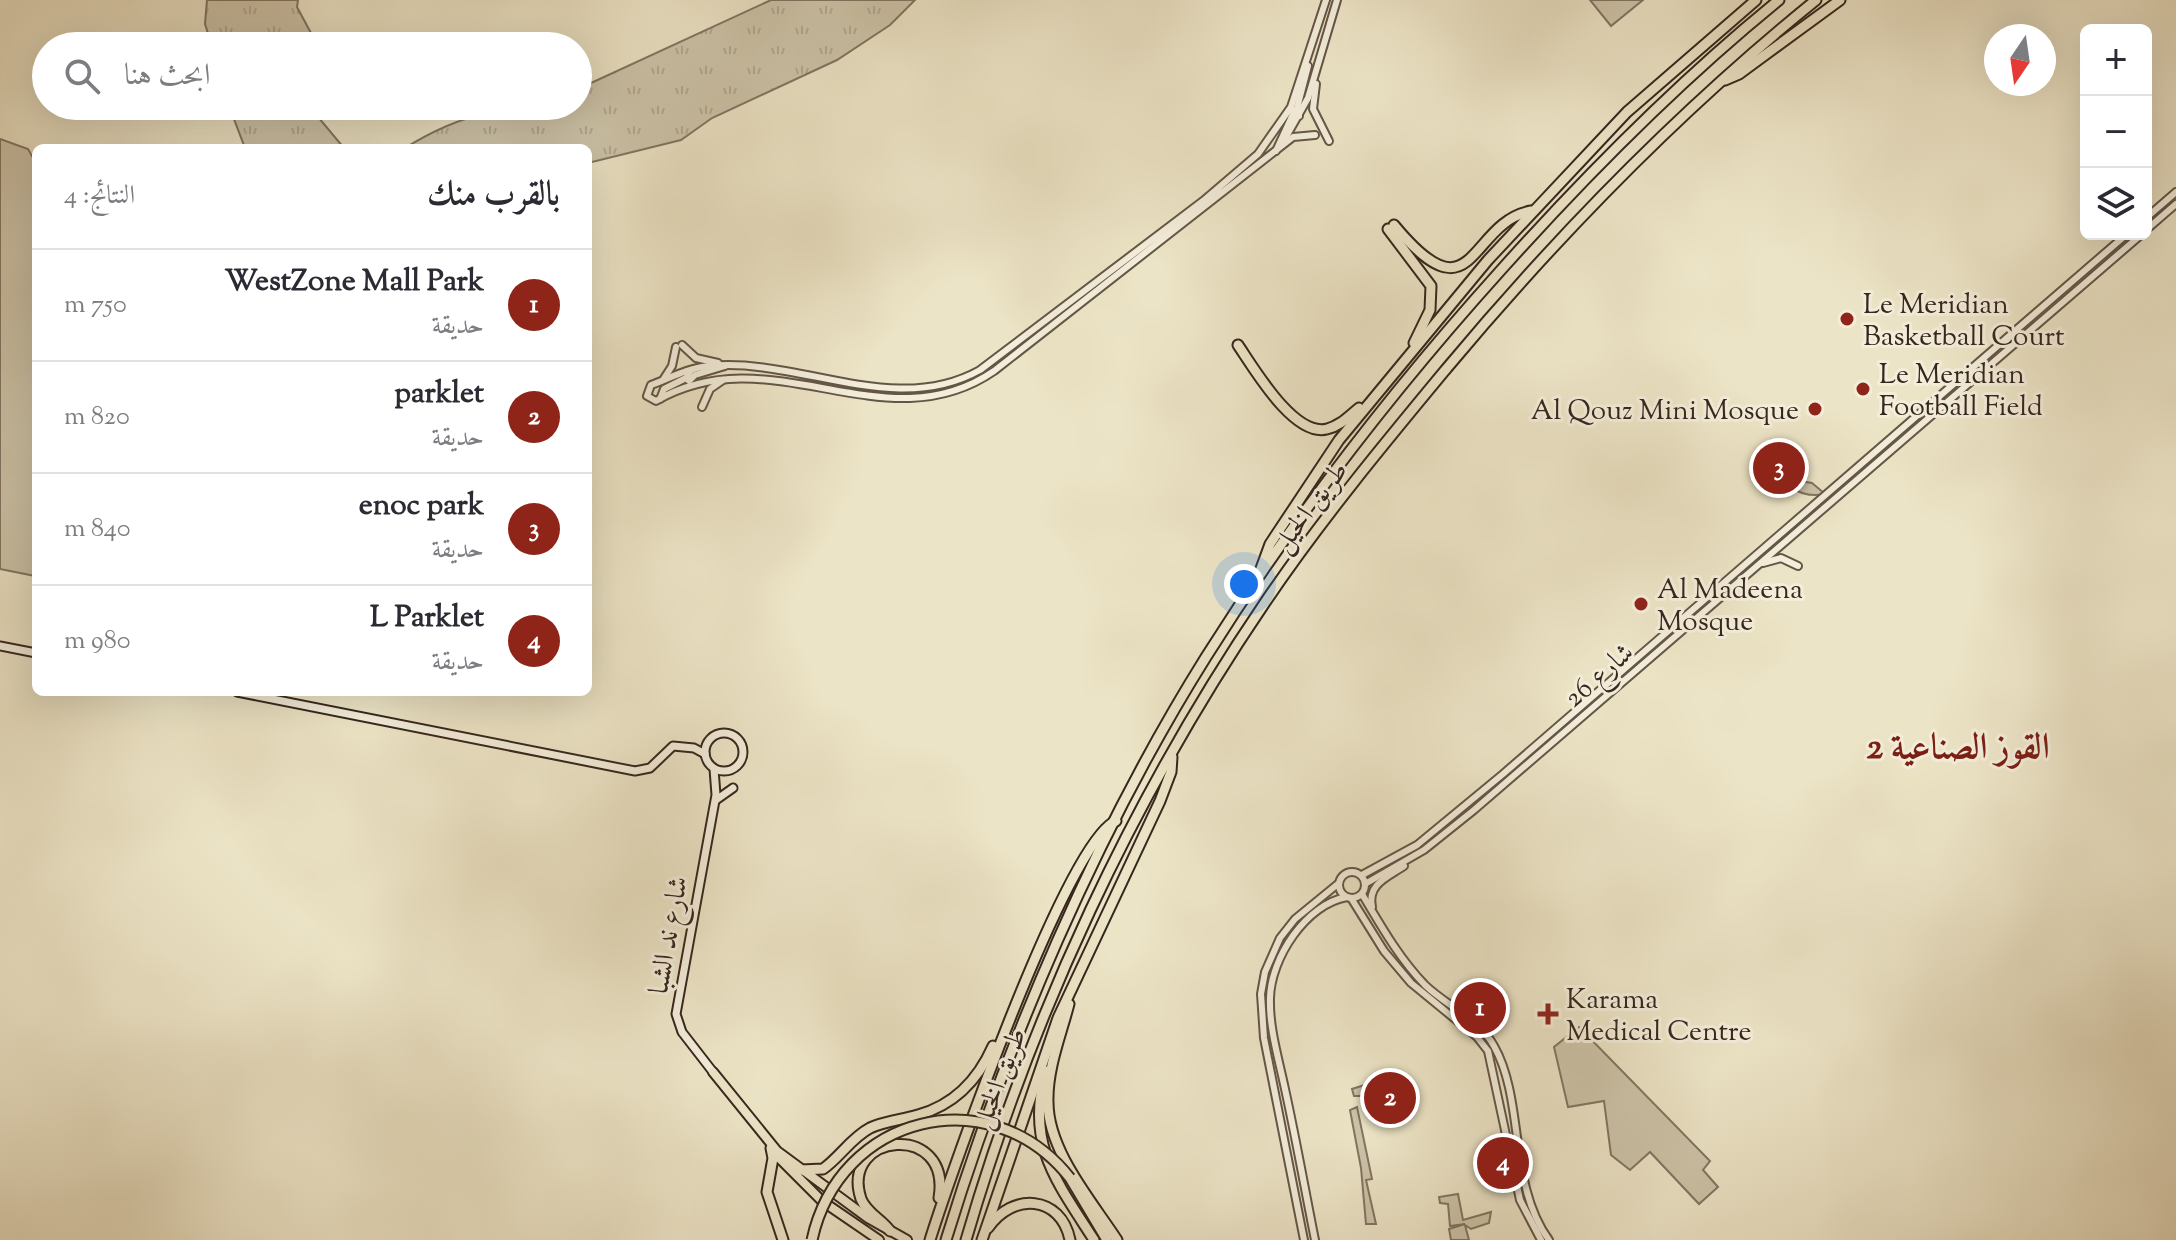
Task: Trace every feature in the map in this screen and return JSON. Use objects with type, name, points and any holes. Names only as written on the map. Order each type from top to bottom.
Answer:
[{"type":"highway","points":[[1258,579],[1274,538],[1374,395],[1412,349],[1531,211],[1627,112],[1756,0]]},
{"type":"highway","name":"طريق الخيل","points":[[946,1240],[1006,1070],[1066,927],[1116,821],[1187,689],[1258,579],[1394,393],[1520,248],[1637,126],[1779,0]]},
{"type":"highway","name":"طريق الخيل","points":[[966,1240],[1001,1130],[1052,1001],[1115,863],[1172,754],[1265,602],[1388,439],[1567,229],[1722,80],[1816,0]]},
{"type":"highway","points":[[1722,80],[1739,74],[1840,0]]},
{"type":"highway","points":[[1412,349],[1432,306],[1431,286],[1391,227],[1423,258],[1450,267],[1467,261],[1511,220],[1531,211]]},
{"type":"highway","points":[[1238,345],[1291,416],[1305,427],[1321,430],[1338,425],[1374,395]]},
{"type":"highway","points":[[983,1237],[1058,1018],[1160,801],[1171,772],[1172,754]]},
{"type":"highway","points":[[930,1240],[975,1110],[1031,969],[1099,834],[1116,821]]},
{"type":"highway","points":[[801,1170],[822,1170],[866,1130],[930,1111],[960,1094],[983,1067],[1021,980],[1031,969]]},
{"type":"highway","points":[[1074,985],[1050,1077],[1050,1122],[1061,1151],[1117,1240]]},
{"type":"highway","points":[[1058,1018],[1040,1096],[1041,1144],[1052,1174],[1094,1240]]},
{"type":"highway","points":[[812,1240],[823,1205],[850,1168],[887,1137],[927,1122],[966,1119],[1009,1130],[1047,1154],[1070,1178],[1106,1237]]},
{"type":"highway","points":[[890,1231],[865,1207],[859,1183],[871,1155],[893,1144],[917,1148],[936,1167],[940,1187],[933,1216],[936,1223]]},
{"type":"highway","points":[[771,1148],[773,1161],[767,1192],[783,1240]]},
{"type":"highway","points":[[983,1237],[1004,1210],[1028,1202],[1045,1205],[1059,1214],[1070,1240]]},
{"type":"main road","points":[[0,646],[32,652]]},
{"type":"main road","points":[[257,696],[632,770],[650,768],[673,746],[692,747],[705,754],[714,769],[727,771],[741,761],[740,742],[722,733],[707,742],[672,744],[661,750],[650,765],[632,770]]},
{"type":"main road","points":[[705,754],[707,742]]},
{"type":"main road","name":"شارع ند الشبا","points":[[713,1072],[682,1032],[676,1014],[715,798],[714,769]]},
{"type":"main road","name":"شارع ند الشبا","points":[[715,798],[727,771]]},
{"type":"main road","points":[[715,798],[733,788]]},
{"type":"main road","points":[[713,1072],[771,1148],[812,1192],[879,1240]]},
{"type":"main road","points":[[713,1072],[767,1141],[858,1211],[906,1239]]},
{"type":"street","points":[[1315,135],[1296,135],[994,371],[965,388],[902,400],[792,382],[726,378],[688,384],[652,401],[646,392],[662,381],[691,370],[725,366],[785,370],[898,390],[931,388],[964,378],[987,365],[1203,201],[1258,154],[1289,110],[1326,0]]},
{"type":"street","points":[[1276,151],[1299,116],[1337,0]]},
{"type":"street","points":[[1299,116],[1297,108],[1308,59]]},
{"type":"street","points":[[1315,73],[1313,109],[1329,141]]},
{"type":"street","points":[[1276,151],[1294,112],[1289,110]]},
{"type":"street","points":[[2152,213],[2176,192]]},
{"type":"street","name":"شارع 26","points":[[2152,225],[2176,204]]},
{"type":"street","name":"شارع 26","points":[[1362,875],[1417,845],[1469,802],[2120,240]]},
{"type":"street","name":"شارع 26","points":[[1365,884],[1416,855],[1474,810],[2135,240]]},
{"type":"street","points":[[2033,315],[2038,324]]},
{"type":"street","points":[[662,381],[672,366],[679,346],[696,358],[725,366]]},
{"type":"street","points":[[688,384],[695,375],[725,366]]},
{"type":"street","points":[[660,399],[663,390],[686,378],[691,370]]},
{"type":"street","points":[[702,407],[711,387],[726,378]]},
{"type":"street","points":[[1781,544],[1783,531]]},
{"type":"street","points":[[1753,569],[1778,558],[1798,566]]},
{"type":"street","points":[[1469,802],[1474,810]]},
{"type":"street","points":[[1376,918],[1371,900],[1373,889],[1416,855]]},
{"type":"street","points":[[1304,1240],[1263,1035],[1261,994],[1265,972],[1280,938],[1302,913],[1350,872],[1362,875],[1365,884],[1362,894],[1401,958],[1441,999],[1484,1032],[1498,1053],[1533,1213],[1549,1240]]},
{"type":"street","points":[[1339,883],[1384,951],[1438,1008],[1477,1037],[1488,1051],[1520,1200],[1541,1240]]},
{"type":"street","points":[[1315,1240],[1272,1024],[1270,993],[1282,954],[1296,932],[1330,903],[1362,894]]},
{"type":"street","points":[[1441,999],[1451,1000],[1462,994],[1459,1005],[1464,1016]]},
{"type":"street","points":[[1438,1008],[1450,1007]]},
{"type":"street","points":[[1508,1139],[1514,1142],[1521,1160]]},
{"type":"green space","points":[[207,0],[298,0],[297,7],[310,32],[208,32],[205,24]]},
{"type":"green space","points":[[771,0],[915,0],[890,25],[837,60],[712,118],[681,140],[592,162],[592,144],[412,144],[462,120],[592,120],[592,83]]},
{"type":"green space","points":[[1590,0],[1643,0],[1611,26]]},
{"type":"green space","points":[[234,120],[321,120],[341,144],[243,144]]},
{"type":"green space","points":[[0,139],[28,149],[32,156],[32,575],[0,569]]},
{"type":"green space","points":[[1771,440],[1773,456],[1794,480],[1812,483],[1825,494],[1803,493],[1779,476],[1758,450]]},
{"type":"green space","points":[[1579,1027],[1710,1161],[1703,1170],[1718,1187],[1699,1204],[1650,1152],[1630,1170],[1611,1155],[1604,1101],[1568,1107],[1554,1047]]},
{"type":"green space","points":[[1374,1082],[1390,1082],[1405,1117],[1396,1117],[1377,1096],[1354,1096],[1352,1089]]},
{"type":"green space","points":[[1357,1107],[1372,1179],[1366,1180],[1376,1224],[1366,1224],[1361,1168],[1350,1110]]},
{"type":"green space","points":[[1458,1194],[1463,1220],[1491,1212],[1489,1223],[1471,1229],[1465,1225],[1469,1240],[1451,1240],[1449,1229],[1465,1224],[1450,1226],[1448,1204],[1440,1203],[1439,1197]]},
{"type":"place","name":"Le Meridian Basketball Court","points":[[1847,319]]},
{"type":"place","name":"Le Meridian Football Field","points":[[1863,389]]},
{"type":"place","name":"Al Qouz Mini Mosque","points":[[1815,409]]},
{"type":"place","name":"enoc park","points":[[1779,468]]},
{"type":"place","name":"Al Madeena Mosque","points":[[1641,604]]},
{"type":"place","name":"WestZone Mall Park","points":[[1480,1008]]},
{"type":"place","name":"Karama Medical Centre","points":[[1548,1014]]},
{"type":"place","name":"parklet","points":[[1390,1098]]},
{"type":"place","name":"L Parklet","points":[[1503,1163]]},
{"type":"district","name":"القوز الصناعية 2","points":[[1958,745]]}]
